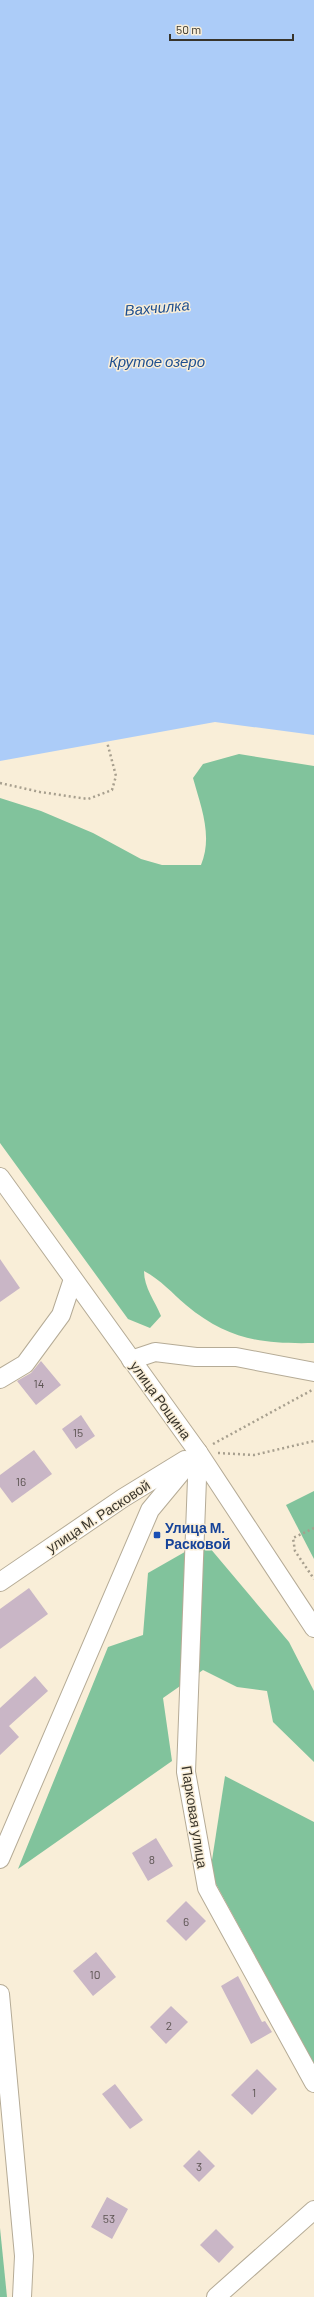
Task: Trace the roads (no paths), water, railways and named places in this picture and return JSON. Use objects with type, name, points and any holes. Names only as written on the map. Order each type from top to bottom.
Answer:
[{"type":"street","name":"улица Рощина","points":[[0,1177],[198,1452],[314,1628]]},
{"type":"street","points":[[0,1379],[25,1364],[61,1315],[73,1279]]},
{"type":"street","points":[[132,1360],[155,1352],[196,1357],[236,1357],[314,1372]]},
{"type":"street","points":[[0,1859],[150,1510],[198,1452]]},
{"type":"street","name":"улица М. Расковой","points":[[0,1582],[123,1498],[198,1452]]},
{"type":"street","name":"Парковая улица","points":[[198,1452],[186,1772],[207,1888],[314,2083]]},
{"type":"street","points":[[123,1498],[140,1499],[150,1510]]},
{"type":"street","points":[[0,1994],[24,2256],[22,2297]]},
{"type":"street","points":[[216,2297],[314,2210]]},
{"type":"water","name":"Крутое озеро","points":[[0,0],[314,0],[314,735],[215,722],[0,761]]},
{"type":"place","name":"Улица М. Расковой","points":[[157,1535]]},
{"type":"water label","name":"Вахчилка","points":[[157,307]]}]
